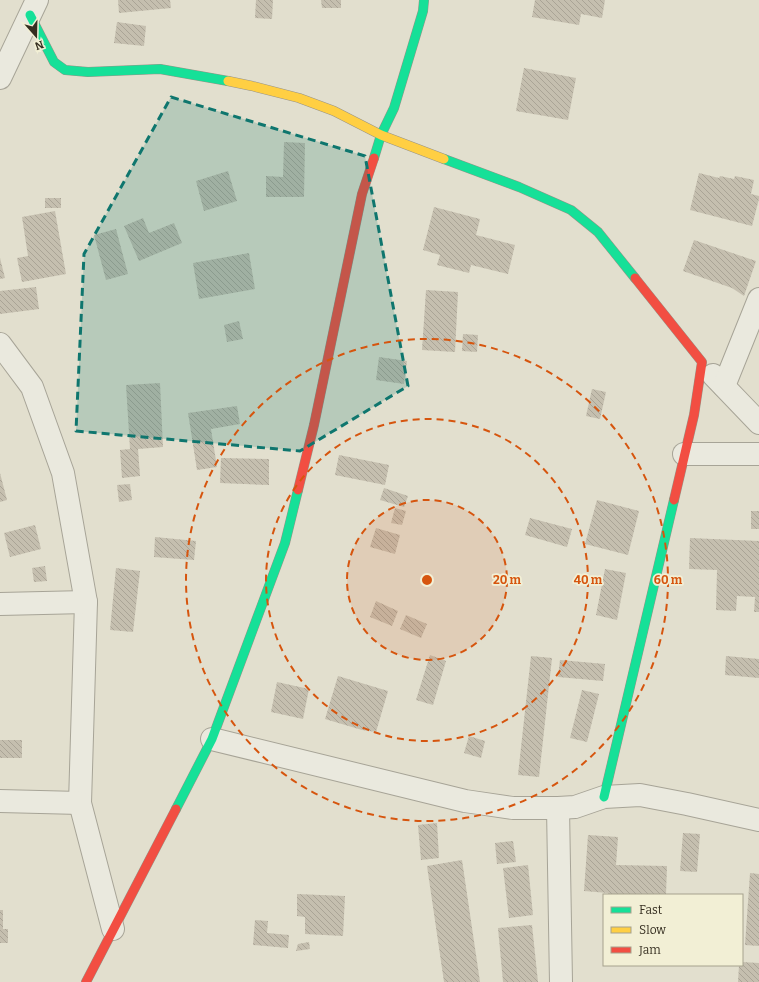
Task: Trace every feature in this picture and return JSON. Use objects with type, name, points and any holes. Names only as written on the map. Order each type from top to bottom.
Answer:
[{"type":"street","points":[[86,982],[212,739],[285,543],[314,425],[362,194],[381,135],[394,108],[423,11],[424,0]]},
{"type":"street","points":[[34,8],[54,62],[65,70],[88,72],[160,69],[252,86],[299,98],[334,111],[381,135],[519,187],[571,210],[598,232],[702,362],[759,423]]},
{"type":"street","points":[[0,78],[34,8]]},
{"type":"street","points":[[724,386],[759,299]]},
{"type":"street","points":[[0,344],[32,387],[63,474],[86,602],[80,803],[113,929]]},
{"type":"street","points":[[604,797],[694,415],[702,362]]},
{"type":"street","points":[[684,454],[759,454]]},
{"type":"street","points":[[0,604],[86,602]]},
{"type":"street","points":[[212,739],[466,802],[513,808],[558,808],[575,807],[604,797],[640,795],[759,820]]},
{"type":"street","points":[[0,802],[80,803]]},
{"type":"street","points":[[558,808],[561,982]]},
{"type":"highlighted area","points":[[171,97],[365,156],[408,386],[300,451],[76,431],[84,254]]},
{"type":"building","points":[[118,0],[170,0],[171,8],[119,13]]},
{"type":"building","points":[[256,0],[273,0],[272,19],[255,18]]},
{"type":"building","points":[[321,0],[341,0],[341,8],[322,8]]},
{"type":"building","points":[[535,0],[605,0],[602,18],[581,14],[579,25],[532,17]]},
{"type":"building","points":[[117,22],[146,26],[144,46],[114,43]]},
{"type":"building","points":[[524,68],[576,78],[568,120],[516,111]]},
{"type":"building","points":[[284,142],[305,143],[304,197],[266,197],[266,176],[283,177]]},
{"type":"building","points":[[228,171],[237,201],[204,211],[196,181]]},
{"type":"building","points":[[699,173],[719,178],[720,176],[734,179],[735,176],[754,180],[751,194],[759,196],[759,199],[752,226],[690,210]]},
{"type":"building","points":[[45,198],[61,198],[61,208],[45,208]]},
{"type":"building","points":[[434,207],[480,219],[476,235],[515,245],[508,274],[471,265],[469,273],[437,265],[440,255],[423,250]]},
{"type":"building","points":[[55,211],[66,274],[22,282],[17,258],[28,256],[22,217]]},
{"type":"building","points":[[143,218],[149,233],[174,223],[182,243],[139,261],[124,226]]},
{"type":"building","points":[[116,229],[128,274],[106,280],[94,235]]},
{"type":"building","points":[[694,240],[756,261],[744,296],[732,288],[683,271]]},
{"type":"building","points":[[249,253],[255,289],[199,299],[193,263]]},
{"type":"building","points":[[0,258],[5,278],[0,279]]},
{"type":"building","points":[[36,287],[39,309],[0,314],[0,291]]},
{"type":"building","points":[[426,290],[458,292],[455,352],[422,350]]},
{"type":"building","points":[[239,321],[243,339],[227,342],[224,325]]},
{"type":"building","points":[[463,334],[478,335],[477,352],[462,351]]},
{"type":"building","points":[[379,357],[407,361],[404,384],[376,380]]},
{"type":"building","points":[[160,383],[163,447],[138,449],[140,476],[122,478],[120,450],[130,449],[126,385]]},
{"type":"building","points":[[592,389],[606,392],[600,419],[586,416]]},
{"type":"building","points":[[237,406],[240,424],[211,429],[217,467],[197,470],[188,413]]},
{"type":"building","points":[[339,455],[389,465],[385,485],[335,475]]},
{"type":"building","points":[[221,458],[269,459],[269,485],[220,483]]},
{"type":"building","points":[[0,473],[7,500],[0,502]]},
{"type":"building","points":[[130,484],[132,500],[119,502],[117,485]]},
{"type":"building","points":[[384,488],[408,496],[404,507],[380,500]]},
{"type":"building","points":[[597,500],[639,511],[628,555],[585,544]]},
{"type":"building","points":[[395,508],[406,511],[402,525],[391,523]]},
{"type":"building","points":[[751,511],[759,511],[759,529],[751,529]]},
{"type":"building","points":[[530,518],[572,529],[567,547],[525,535]]},
{"type":"building","points":[[35,525],[41,549],[10,557],[4,533]]},
{"type":"building","points":[[376,528],[400,535],[395,554],[370,547]]},
{"type":"building","points":[[155,537],[196,541],[194,560],[154,557]]},
{"type":"building","points":[[690,538],[759,541],[759,612],[754,612],[755,597],[737,596],[736,611],[716,610],[717,570],[689,569]]},
{"type":"building","points":[[45,566],[47,581],[34,582],[32,568]]},
{"type":"building","points":[[116,568],[140,571],[133,632],[110,630]]},
{"type":"building","points":[[605,569],[626,573],[617,620],[596,615]]},
{"type":"building","points":[[376,601],[398,611],[392,626],[370,617]]},
{"type":"building","points":[[406,615],[427,624],[421,638],[400,629]]},
{"type":"building","points":[[430,655],[446,661],[433,705],[416,700]]},
{"type":"building","points":[[531,656],[552,658],[539,777],[518,775]]},
{"type":"building","points":[[726,656],[759,659],[759,678],[725,675]]},
{"type":"building","points":[[560,660],[605,664],[603,681],[558,677]]},
{"type":"building","points":[[338,676],[388,691],[376,732],[362,730],[325,719]]},
{"type":"building","points":[[277,682],[309,689],[303,719],[271,712]]},
{"type":"building","points":[[582,690],[599,694],[587,742],[570,738]]},
{"type":"building","points":[[469,736],[485,741],[481,758],[464,753]]},
{"type":"building","points":[[0,740],[22,740],[22,758],[0,758]]},
{"type":"building","points":[[437,823],[439,858],[421,860],[418,825]]},
{"type":"building","points":[[683,833],[700,834],[697,872],[680,871]]},
{"type":"building","points":[[588,835],[618,837],[616,865],[667,866],[666,894],[608,894],[584,891]]},
{"type":"building","points":[[513,841],[516,862],[497,864],[495,843]]},
{"type":"building","points":[[462,860],[480,982],[444,982],[427,866]]},
{"type":"building","points":[[528,865],[533,915],[509,918],[503,868]]},
{"type":"building","points":[[750,873],[759,874],[759,946],[745,945]]},
{"type":"building","points":[[297,894],[345,896],[343,936],[305,934],[305,917],[297,916]]},
{"type":"building","points":[[0,910],[3,910],[3,929],[8,929],[8,943],[0,943]]},
{"type":"building","points":[[255,920],[268,921],[267,933],[289,935],[288,948],[253,945]]},
{"type":"building","points":[[532,925],[538,982],[503,982],[498,928]]},
{"type":"building","points":[[309,942],[310,949],[296,951],[298,944]]},
{"type":"building","points":[[743,962],[759,963],[759,982],[738,982],[739,966],[743,966]]},
{"type":"traffic: fast","points":[[374,158],[381,135],[394,108],[423,11],[424,0]]},
{"type":"traffic: fast","points":[[30,15],[54,62],[65,70],[88,72],[160,69],[228,81]]},
{"type":"traffic: fast","points":[[444,159],[519,187],[571,210],[598,232],[635,278]]},
{"type":"traffic: fast","points":[[176,809],[212,739],[285,543],[298,490]]},
{"type":"traffic: fast","points":[[604,797],[674,500]]},
{"type":"traffic: slow","points":[[228,81],[299,98],[334,111],[381,135],[444,159]]},
{"type":"traffic: jam","points":[[298,490],[314,425],[362,194],[374,158]]},
{"type":"traffic: jam","points":[[635,278],[702,362],[694,415],[674,500]]},
{"type":"traffic: jam","points":[[86,982],[176,809]]}]
